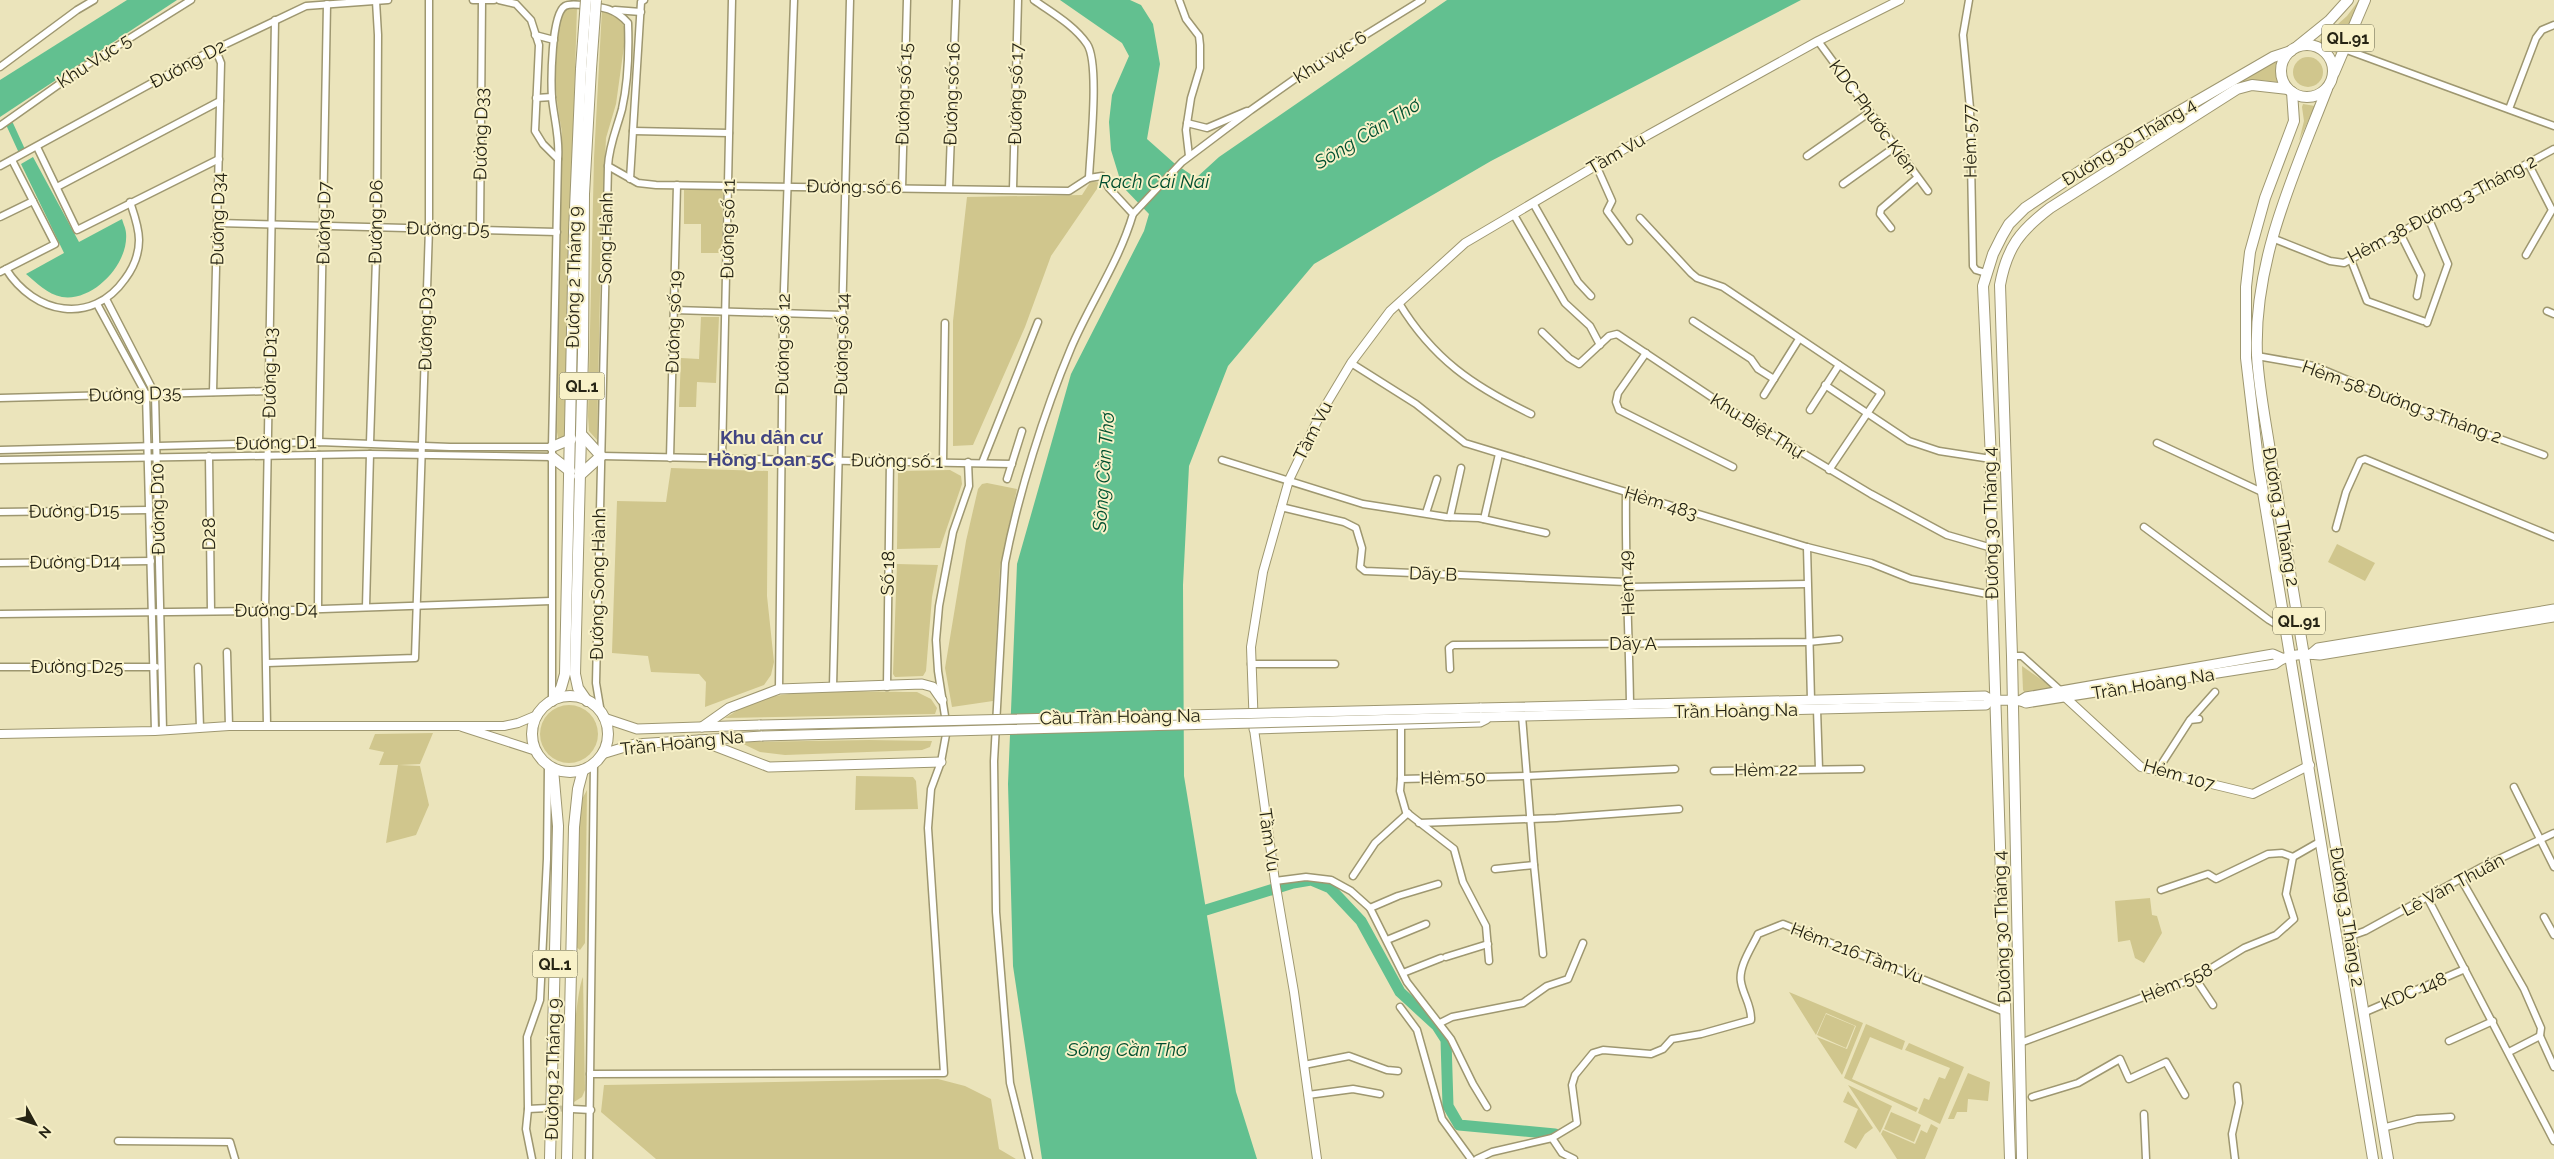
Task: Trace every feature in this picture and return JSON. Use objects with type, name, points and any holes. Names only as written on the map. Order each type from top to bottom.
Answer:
[{"type":"main road","name":"Đường 2 Tháng 9","points":[[552,701],[561,688],[565,674],[574,474],[580,434],[586,0]]},
{"type":"main road","name":"Đường 2 Tháng 9","points":[[587,701],[578,688],[575,674],[574,474],[570,439],[574,232],[586,69],[596,0]]},
{"type":"main road","name":"QL.91","points":[[2290,91],[2282,77],[2281,70],[2286,56],[2329,22],[2348,0]]},
{"type":"main road","name":"QL.91","points":[[2327,89],[2364,0]]},
{"type":"main road","name":"QL.91","points":[[2294,49],[2311,45],[2324,51],[2332,62],[2333,77]]},
{"type":"main road","name":"Đường 30 Tháng 4","points":[[2010,1159],[1993,700],[1991,459],[1983,286],[1986,273],[2009,224],[2025,208],[2107,153],[2273,57],[2294,49]]},
{"type":"main road","name":"Đường 30 Tháng 4","points":[[2022,1159],[2016,700],[2012,656],[2000,285],[2005,261],[2030,223],[2114,165],[2238,89],[2252,85],[2290,91]]},
{"type":"main road","points":[[2290,91],[2308,98],[2327,89]]},
{"type":"main road","name":"Đường 3 Tháng 2","points":[[2327,89],[2280,211],[2272,238],[2262,288],[2257,356],[2262,401],[2307,654],[2388,1159]]},
{"type":"main road","name":"Đường 3 Tháng 2","points":[[2290,91],[2294,121],[2265,198],[2250,252],[2246,287],[2246,358],[2264,493],[2286,622],[2287,657],[2310,765],[2373,1159]]},
{"type":"main road","points":[[2107,153],[2114,165]]},
{"type":"main road","points":[[570,439],[552,452],[574,474],[601,456],[580,434]]},
{"type":"main road","name":"Trần Hoàng Na","points":[[2307,654],[2318,648],[2554,609]]},
{"type":"main road","name":"Trần Hoàng Na","points":[[1480,713],[1812,700],[1985,696],[1993,700],[2016,700],[2026,697],[2064,695],[2273,654],[2287,657],[2307,654],[2320,655],[2554,617]]},
{"type":"main road","points":[[702,727],[729,708],[779,689],[887,687],[922,684],[933,687],[942,700]]},
{"type":"main road","points":[[569,696],[587,701],[603,716],[608,737],[602,754],[594,764],[583,770],[571,772],[551,767],[536,751],[532,733],[538,715],[552,701],[569,696]]},
{"type":"main road","name":"Trần Hoàng Na","points":[[1490,712],[1522,716],[1631,708],[1816,709],[1986,705],[1993,700]]},
{"type":"main road","points":[[1254,711],[1480,704],[1490,712],[1480,722],[1254,729]]},
{"type":"main road","name":"Cầu Trần Hoàng Na","points":[[760,725],[1480,713]]},
{"type":"main road","name":"Cầu Trần Hoàng Na","points":[[762,736],[1480,713]]},
{"type":"main road","name":"Trần Hoàng Na","points":[[603,716],[637,728],[760,725]]},
{"type":"main road","name":"Trần Hoàng Na","points":[[602,754],[635,744],[762,736]]},
{"type":"main road","points":[[699,740],[769,767],[941,762]]},
{"type":"main road","name":"Đường 2 Tháng 9","points":[[550,1159],[558,826],[551,767]]},
{"type":"main road","name":"Đường 2 Tháng 9","points":[[567,1159],[574,827],[578,789],[583,770]]},
{"type":"main road","points":[[2356,1054],[2370,1051]]},
{"type":"main road","points":[[2008,1078],[2020,1078]]},
{"type":"main road","points":[[2361,1083],[2375,1079]]},
{"type":"street","points":[[0,67],[77,10],[94,0]]},
{"type":"street","name":"Khu Vực 5","points":[[0,126],[82,68],[191,0]]},
{"type":"street","name":"Đường D2","points":[[0,166],[213,50],[306,6],[388,0]]},
{"type":"street","name":"Đường D3","points":[[267,663],[415,658],[429,228],[429,0]]},
{"type":"street","points":[[473,0],[494,0]]},
{"type":"street","name":"Đường D33","points":[[480,229],[482,0]]},
{"type":"street","points":[[499,0],[516,4],[531,20],[539,45],[535,131],[543,144],[558,159]]},
{"type":"street","points":[[563,0],[570,4],[641,12]]},
{"type":"street","points":[[630,179],[641,12],[644,0]]},
{"type":"street","name":"Đường số 11","points":[[722,458],[732,0]]},
{"type":"street","name":"Đường số 12","points":[[779,689],[784,313],[794,0]]},
{"type":"street","name":"Đường số 14","points":[[833,688],[850,0]]},
{"type":"street","name":"Đường số 15","points":[[902,188],[907,0]]},
{"type":"street","name":"Đường số 16","points":[[949,188],[956,0]]},
{"type":"street","name":"Đường số 17","points":[[1014,189],[1018,0]]},
{"type":"street","points":[[1034,0],[1065,22],[1088,45],[1094,64],[1088,178]]},
{"type":"street","points":[[1179,0],[1186,19],[1199,36],[1200,45],[1200,68],[1191,98],[1187,123],[1189,156]]},
{"type":"street","name":"Khu vực 6","points":[[1133,214],[1182,162],[1250,110],[1307,71],[1422,0]]},
{"type":"street","name":"Tầm Vu","points":[[1316,1159],[1304,1065],[1275,882],[1254,729],[1251,647],[1262,572],[1289,480],[1321,413],[1351,363],[1390,311],[1465,243],[1596,165],[1818,41],[1900,0]]},
{"type":"street","name":"Hẻm 577","points":[[1969,0],[1963,35],[1970,108],[1973,266],[1976,270],[1986,273]]},
{"type":"street","name":"Đường D6","points":[[370,443],[377,228],[378,35],[376,1]]},
{"type":"street","name":"Đường D7","points":[[318,442],[324,226],[327,4]]},
{"type":"street","points":[[552,701],[552,452],[558,138],[552,97],[554,40],[558,16],[565,5],[570,4]]},
{"type":"street","name":"Song Hành","points":[[601,456],[608,166],[613,132],[623,101],[628,44],[628,23],[614,10]]},
{"type":"street","name":"Đường D13","points":[[266,726],[267,663],[265,611],[275,20]]},
{"type":"street","points":[[2509,110],[2536,38],[2542,30],[2554,25]]},
{"type":"street","points":[[535,35],[554,40]]},
{"type":"street","name":"KDC Phước Kiên","points":[[1818,41],[1928,192]]},
{"type":"street","points":[[2344,49],[2554,126]]},
{"type":"street","name":"Đường D34","points":[[213,50],[217,53],[221,63],[213,392]]},
{"type":"street","points":[[536,98],[552,97]]},
{"type":"street","points":[[57,187],[220,101]]},
{"type":"street","points":[[1187,123],[1210,127],[1250,110]]},
{"type":"street","points":[[1806,156],[1870,112]]},
{"type":"street","points":[[633,131],[729,133]]},
{"type":"street","points":[[37,147],[77,230],[219,159]]},
{"type":"street","points":[[1843,184],[1895,147]]},
{"type":"street","name":"Hẻm 38 Đường 3 Tháng 2","points":[[2272,238],[2330,261],[2344,262],[2351,260],[2554,148]]},
{"type":"street","points":[[12,160],[55,244],[3,270],[15,284],[39,301],[70,310],[97,304],[106,299],[119,287],[137,257],[139,239],[130,202]]},
{"type":"street","points":[[2526,255],[2552,210],[2551,204],[2528,163]]},
{"type":"street","points":[[1596,165],[1612,201],[1607,210],[1629,240]]},
{"type":"street","name":"Đường số 6","points":[[608,166],[630,179],[645,184],[677,185],[728,184],[1069,191],[1088,178],[1102,176],[1109,188],[1133,214]]},
{"type":"street","points":[[1891,228],[1880,214],[1880,209],[1917,178]]},
{"type":"street","name":"Đường số 19","points":[[670,458],[677,185]]},
{"type":"street","points":[[0,217],[33,201]]},
{"type":"street","points":[[1533,203],[1578,282],[1591,296]]},
{"type":"street","points":[[1029,1159],[1010,1083],[996,912],[994,761],[1005,563],[1011,534],[1052,399],[1071,348],[1115,261],[1133,214]]},
{"type":"street","points":[[1514,215],[1565,303],[1590,326],[1600,345]]},
{"type":"street","points":[[2351,260],[2368,302],[2425,322],[2448,264],[2428,217]]},
{"type":"street","points":[[1640,218],[1697,278],[1723,287],[1881,393],[1829,470]]},
{"type":"street","name":"Đường D5","points":[[218,223],[557,232]]},
{"type":"street","points":[[2400,233],[2421,275],[2416,296]]},
{"type":"street","name":"Đường D10","points":[[106,299],[155,394],[157,457],[154,667],[159,730]]},
{"type":"street","points":[[1398,303],[1427,343],[1462,375],[1485,391],[1531,414]]},
{"type":"street","name":"Đường D10","points":[[97,304],[146,394],[151,561],[162,667],[159,730]]},
{"type":"street","points":[[674,310],[843,315]]},
{"type":"street","points":[[2547,311],[2554,314]]},
{"type":"street","points":[[1693,321],[1751,359],[1762,372],[1774,379]]},
{"type":"street","points":[[982,463],[1038,322]]},
{"type":"street","points":[[943,462],[945,323]]},
{"type":"street","name":"Khu Biệt Thự","points":[[1542,332],[1569,358],[1579,364],[1609,336],[1617,334],[1734,412],[1829,470],[1947,535],[1992,548]]},
{"type":"street","points":[[1764,395],[1799,339]]},
{"type":"street","points":[[1646,353],[1618,393],[1616,402],[1619,410],[1733,467]]},
{"type":"street","name":"Hẻm 58 Đường 3 Tháng 2","points":[[2257,356],[2314,366],[2412,407],[2544,455]]},
{"type":"street","name":"Hẻm 483","points":[[1351,363],[1416,404],[1465,443],[1807,547],[1871,563],[1911,579],[1992,594]]},
{"type":"street","points":[[1810,410],[1839,365]]},
{"type":"street","points":[[1826,386],[1909,440],[1940,451],[1991,459]]},
{"type":"street","name":"Đường D35","points":[[0,398],[269,391]]},
{"type":"street","points":[[1007,480],[1022,431]]},
{"type":"street","name":"Đường D1","points":[[0,450],[318,442],[552,452]]},
{"type":"street","points":[[2157,443],[2264,493]]},
{"type":"street","name":"Đường D1","points":[[0,460],[370,454],[422,456],[552,452]]},
{"type":"street","points":[[366,607],[370,454]]},
{"type":"street","points":[[1484,519],[1499,454]]},
{"type":"street","points":[[318,609],[319,455]]},
{"type":"street","name":"D28","points":[[209,456],[211,611]]},
{"type":"street","name":"Đường số 1","points":[[601,456],[890,460],[1012,464]]},
{"type":"street","name":"Đường Song Hành","points":[[601,456],[596,683],[603,716]]},
{"type":"street","points":[[2336,528],[2346,492],[2360,461],[2363,459],[2554,537]]},
{"type":"street","name":"Số 18","points":[[887,687],[890,460]]},
{"type":"street","points":[[1222,460],[1363,504],[1450,517],[1484,519],[1546,533]]},
{"type":"street","points":[[590,1074],[944,1073],[928,828],[931,789],[941,762],[947,729],[936,640],[939,606],[953,532],[969,486],[968,462]]},
{"type":"street","points":[[1450,517],[1461,468]]},
{"type":"street","points":[[1426,513],[1437,479]]},
{"type":"street","name":"Hèm 49","points":[[1626,492],[1626,585],[1630,644],[1631,708]]},
{"type":"street","name":"Dãy B","points":[[1281,507],[1344,522],[1356,528],[1362,548],[1360,566],[1365,571],[1626,585],[1807,584]]},
{"type":"street","name":"Đường D15","points":[[0,512],[149,510]]},
{"type":"street","points":[[2144,527],[2268,620],[2274,623],[2286,622]]},
{"type":"street","points":[[1807,547],[1808,642],[1812,700]]},
{"type":"street","name":"Đường D14","points":[[0,564],[151,561]]},
{"type":"street","name":"Đường D4","points":[[0,614],[265,611],[551,601]]},
{"type":"street","name":"Dãy A","points":[[1450,669],[1449,648],[1453,645],[1808,642],[1839,639]]},
{"type":"street","points":[[227,652],[229,726]]},
{"type":"street","name":"Hẻm 107","points":[[2012,656],[2022,656],[2140,767],[2253,794],[2310,765]]},
{"type":"street","points":[[1251,664],[1335,664]]},
{"type":"street","name":"Đường D25","points":[[0,667],[162,667]]},
{"type":"street","points":[[198,667],[200,728]]},
{"type":"street","points":[[2157,771],[2191,719],[2215,692]]},
{"type":"street","name":"Hẻm 22","points":[[1816,709],[1819,769]]},
{"type":"street","points":[[0,734],[159,730],[229,726],[511,725],[538,715]]},
{"type":"street","points":[[1522,716],[1543,954]]},
{"type":"street","points":[[2191,719],[2199,719]]},
{"type":"street","points":[[1400,724],[1401,779]]},
{"type":"street","points":[[452,725],[536,751]]},
{"type":"street","points":[[589,1159],[594,764]]},
{"type":"street","points":[[532,1159],[526,1129],[528,1109],[528,1036],[540,1000],[551,767]]},
{"type":"street","name":"Hẻm 50","points":[[1489,962],[1486,926],[1464,882],[1454,849],[1408,813],[1400,791],[1401,779],[1526,776],[1676,768]]},
{"type":"street","name":"Hẻm 22","points":[[1714,771],[1861,769]]},
{"type":"street","points":[[2514,787],[2554,867]]},
{"type":"street","points":[[1419,823],[1679,809]]},
{"type":"street","points":[[1353,876],[1375,843],[1408,813]]},
{"type":"street","name":"Lê Văn Thuấn","points":[[2351,936],[2365,931],[2426,897],[2554,833]]},
{"type":"street","points":[[2162,890],[2208,874],[2216,878],[2268,854],[2278,852],[2293,857],[2321,841]]},
{"type":"street","name":"Hẻm 558","points":[[2020,1043],[2195,978],[2244,948],[2265,941],[2288,927],[2294,919],[2286,894],[2293,857]]},
{"type":"street","points":[[1495,869],[1534,865]]},
{"type":"street","points":[[1275,882],[1306,877],[1331,880],[1351,891],[1370,908],[1403,973],[1420,1001],[1451,1038],[1473,1084],[1487,1107]]},
{"type":"street","points":[[2461,879],[2524,989],[2542,1028],[2540,1036],[2553,1063]]},
{"type":"street","points":[[1370,908],[1398,896],[1438,884]]},
{"type":"street","points":[[2426,897],[2493,1021],[2554,1141]]},
{"type":"street","points":[[2544,917],[2554,935]]},
{"type":"street","points":[[1387,940],[1426,924]]},
{"type":"street","name":"Hẻm 216 Tầm Vu","points":[[1477,1159],[1492,1152],[1552,1138],[1577,1123],[1572,1085],[1575,1075],[1594,1053],[1603,1050],[1652,1054],[1659,1052],[1672,1039],[1700,1034],[1751,1020],[1750,1006],[1741,983],[1740,975],[1758,934],[1783,924],[2005,1012]]},
{"type":"street","points":[[1440,1024],[1452,1017],[1492,1011],[1523,1003],[1547,986],[1568,980],[1583,943]]},
{"type":"street","points":[[1403,973],[1488,944]]},
{"type":"street","name":"KDC 148","points":[[2363,1012],[2465,969]]},
{"type":"street","points":[[2195,978],[2212,1004]]},
{"type":"street","points":[[1400,1007],[1417,1030],[1442,1119],[1471,1159]]},
{"type":"street","points":[[2449,1041],[2493,1021]]},
{"type":"street","points":[[2509,1052],[2540,1036]]},
{"type":"street","points":[[1304,1065],[1349,1056],[1387,1070],[1398,1071]]},
{"type":"street","points":[[2032,1097],[2078,1083],[2120,1059],[2129,1079],[2166,1062],[2185,1095]]},
{"type":"street","points":[[2235,1159],[2232,1134],[2239,1103],[2237,1086]]},
{"type":"street","points":[[1308,1095],[1353,1090],[1380,1094]]},
{"type":"street","points":[[528,1109],[548,1108]]},
{"type":"street","points":[[572,1110],[591,1110]]},
{"type":"street","points":[[2144,1114],[2146,1159]]},
{"type":"street","points":[[2382,1128],[2417,1120],[2451,1117]]},
{"type":"street","points":[[1552,1138],[1562,1154],[1574,1159]]},
{"type":"street","points":[[118,1141],[230,1142],[235,1159]]},
{"type":"shaded area","points":[[2359,0],[2337,54],[2320,43],[2320,40],[2347,16]]},
{"type":"shaded area","points":[[570,7],[577,7],[564,437],[560,439],[557,432],[562,132],[555,70],[560,25],[564,10]]},
{"type":"shaded area","points":[[602,9],[611,12],[617,17],[626,32],[616,104],[606,138],[601,243],[597,440],[589,431],[588,416],[594,158]]},
{"type":"shaded area","points":[[2308,57],[2318,62],[2323,72],[2318,82],[2308,87],[2298,82],[2293,72],[2298,62]]},
{"type":"shaded area","points":[[2276,60],[2277,82],[2259,80],[2239,82]]},
{"type":"shaded area","points":[[2303,104],[2315,106],[2299,141],[2304,121]]},
{"type":"shaded area","points":[[1091,181],[1101,183],[1051,256],[1025,327],[973,445],[953,446],[953,321],[967,197],[1082,195]]},
{"type":"shaded area","points":[[684,190],[723,190],[722,253],[701,253],[701,224],[684,224]]},
{"type":"shaded area","points":[[701,317],[719,317],[716,383],[697,382],[696,407],[679,407],[681,358],[699,359]]},
{"type":"shaded area","points":[[671,468],[768,471],[767,596],[774,662],[771,675],[764,685],[705,707],[706,682],[699,674],[651,672],[648,656],[612,653],[617,501],[666,502]]},
{"type":"shaded area","points":[[950,470],[961,476],[962,484],[940,548],[897,549],[898,471]]},
{"type":"shaded area","points":[[987,483],[1017,489],[1000,567],[993,701],[952,707],[945,668],[966,541],[978,489],[982,484]]},
{"type":"shaded area","points":[[2337,544],[2375,563],[2365,581],[2328,562]]},
{"type":"shaded area","points":[[897,564],[938,565],[932,597],[926,671],[923,676],[895,677],[893,674]]},
{"type":"shaded area","points":[[2022,666],[2052,687],[2050,690],[2025,693],[2023,690]]},
{"type":"shaded area","points":[[835,691],[917,692],[931,699],[937,708],[935,714],[725,718],[756,701],[790,694]]},
{"type":"shaded area","points":[[569,705],[580,707],[590,713],[596,723],[598,734],[596,745],[590,755],[580,761],[569,763],[558,761],[548,755],[542,745],[540,734],[542,723],[548,713],[558,707]]},
{"type":"shaded area","points":[[433,733],[420,764],[399,765],[420,766],[429,805],[416,835],[386,843],[398,765],[379,765],[384,752],[369,749],[375,734]]},
{"type":"shaded area","points":[[932,741],[930,747],[922,750],[785,755],[760,752],[739,742]]},
{"type":"shaded area","points":[[856,776],[913,777],[916,781],[918,809],[855,810]]},
{"type":"shaded area","points":[[587,790],[585,943],[580,950],[575,946],[579,816],[581,801]]},
{"type":"shaded area","points":[[2150,898],[2152,915],[2157,916],[2162,933],[2144,963],[2135,958],[2130,940],[2118,942],[2115,901]]},
{"type":"shaded area","points":[[583,977],[585,1090],[582,1097],[574,1102],[572,1079],[574,1040],[580,986]]},
{"type":"shaded area","points":[[1789,992],[1863,1023],[1842,1075],[1817,1037],[1847,1049],[1856,1026],[1826,1013],[1816,1035]]},
{"type":"shaded area","points":[[1826,1014],[1855,1026],[1846,1048],[1817,1035]]},
{"type":"shaded area","points":[[1866,1024],[1905,1041],[1902,1050],[1870,1037],[1852,1079],[1918,1108],[1916,1112],[1844,1078]]},
{"type":"shaded area","points":[[1909,1043],[1964,1067],[1940,1124],[1918,1113],[1924,1098],[1929,1100],[1939,1077],[1945,1079],[1950,1068],[1905,1050]]},
{"type":"shaded area","points":[[1968,1073],[1990,1082],[1988,1101],[1968,1099],[1967,1112],[1957,1112],[1954,1119],[1948,1119]]},
{"type":"shaded area","points":[[938,1079],[965,1086],[991,1099],[999,1149],[1016,1159],[656,1159],[601,1112],[604,1085]]},
{"type":"shaded area","points":[[1848,1085],[1892,1106],[1880,1133]]},
{"type":"shaded area","points":[[1848,1091],[1873,1128],[1865,1134],[1856,1149],[1844,1142],[1858,1109],[1843,1102]]},
{"type":"shaded area","points":[[1891,1112],[1921,1125],[1914,1142],[1884,1129]]},
{"type":"shaded area","points":[[1931,1124],[1938,1128],[1925,1159],[1897,1159],[1881,1134],[1883,1130],[1915,1144],[1921,1130],[1927,1133]]},
{"type":"water","points":[[127,0],[177,0],[0,117],[0,80]]},
{"type":"water","name":"Sông Cần Thơ","points":[[1060,0],[1130,0],[1141,5],[1153,24],[1160,64],[1147,139],[1174,163],[1196,178],[1219,157],[1447,0],[1801,0],[1491,161],[1314,264],[1228,366],[1189,466],[1183,585],[1184,776],[1236,1092],[1257,1159],[1042,1159],[1013,966],[1008,784],[1017,564],[1071,374],[1144,231],[1149,214],[1122,186],[1111,150],[1109,122],[1112,95],[1129,56],[1122,43]]},
{"type":"water","points":[[33,157],[79,242],[122,219],[126,233],[122,257],[107,278],[97,287],[86,293],[74,297],[57,296],[42,288],[26,274],[64,253],[21,164]]},
{"type":"waterway","points":[[10,125],[21,149]]},
{"type":"waterway","points":[[1206,910],[1293,883],[1311,880],[1330,888],[1361,921],[1400,992],[1437,1026],[1446,1040],[1448,1106],[1459,1125],[1555,1134]]},
{"type":"tunnel","points":[[549,1108],[571,1109]]},
{"type":"district","name":"Khu dân cư Hồng Loan 5C","points":[[771,448]]},
{"type":"water label","name":"Rạch Cái Nai","points":[[1154,181]]}]
